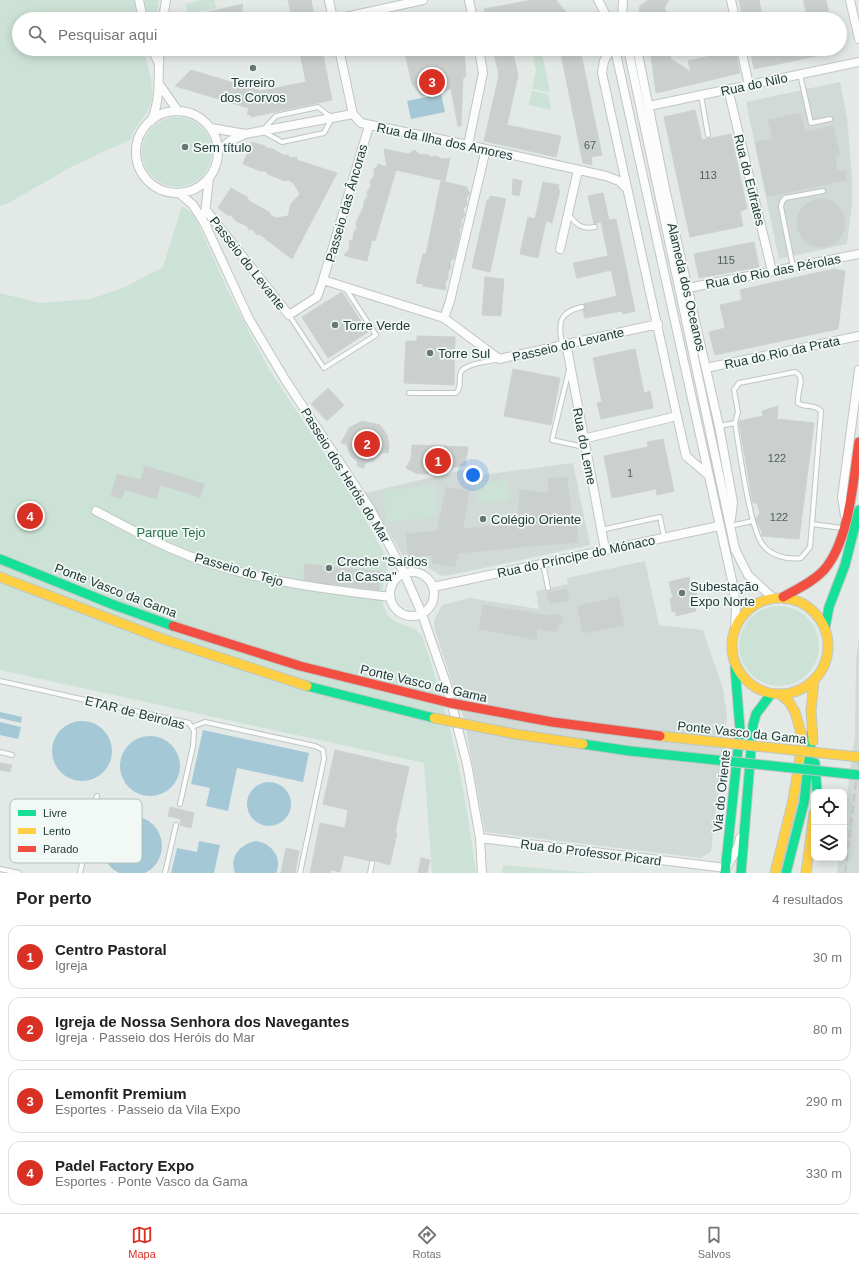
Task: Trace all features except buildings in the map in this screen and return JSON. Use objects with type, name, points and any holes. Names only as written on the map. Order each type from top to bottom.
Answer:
[{"type":"main road","points":[[783,597],[806,584],[824,570],[835,553],[843,528],[859,442]]},
{"type":"main road","points":[[825,628],[829,607],[844,570],[859,510]]},
{"type":"main road","name":"Ponte Vasco da Gama","points":[[0,560],[151,619],[307,668],[389,690],[519,717],[577,726],[859,757]]},
{"type":"main road","points":[[0,578],[145,633],[234,664],[304,686],[411,713],[515,734],[616,749],[859,775]]},
{"type":"main road","points":[[774,873],[793,800],[802,740],[795,712],[789,702],[775,694],[752,685],[744,678],[735,664],[732,652],[732,639],[735,627],[744,613],[757,603],[773,598],[783,597],[796,600],[808,607],[818,616],[825,628],[828,642],[828,656],[823,669],[814,681],[804,688],[792,693],[775,694]]},
{"type":"main road","name":"Via do Oriente","points":[[726,872],[740,730],[735,664]]},
{"type":"main road","points":[[814,681],[811,705],[817,789]]},
{"type":"main road","name":"Via do Oriente","points":[[741,873],[754,720],[759,709],[775,694]]},
{"type":"main road","points":[[786,873],[804,802],[812,732]]},
{"type":"main road","points":[[806,873],[813,825]]},
{"type":"street","points":[[139,0],[142,12]]},
{"type":"street","points":[[165,12],[166,0]]},
{"type":"street","points":[[329,0],[332,12]]},
{"type":"street","points":[[368,12],[423,0]]},
{"type":"street","points":[[469,0],[472,12]]},
{"type":"street","points":[[598,0],[604,12]]},
{"type":"street","points":[[622,12],[623,0]]},
{"type":"street","points":[[731,0],[734,12]]},
{"type":"street","points":[[850,0],[859,39]]},
{"type":"street","points":[[155,56],[158,63]]},
{"type":"street","points":[[150,121],[155,110],[159,84],[159,56]]},
{"type":"street","points":[[218,151],[230,141],[245,134],[353,114],[341,56]]},
{"type":"street","points":[[468,145],[483,73],[480,56]]},
{"type":"street","points":[[607,56],[602,70],[686,456],[707,474]]},
{"type":"street","name":"Alameda dos Oceanos","points":[[617,56],[707,474],[736,599],[735,627]]},
{"type":"street","name":"Alameda dos Oceanos","points":[[629,56],[737,555],[743,568],[752,579],[773,598]]},
{"type":"street","name":"Alameda dos Oceanos","points":[[638,56],[666,193],[719,426],[733,502],[730,526]]},
{"type":"street","points":[[743,56],[749,85]]},
{"type":"street","name":"Rua do Nilo","points":[[649,106],[859,62]]},
{"type":"street","points":[[159,84],[178,111]]},
{"type":"street","name":"Rua do Eufrates","points":[[728,89],[772,271]]},
{"type":"street","points":[[205,224],[209,178],[216,165],[218,151],[216,139],[211,128],[200,118],[191,113],[178,111],[159,115],[150,121],[144,128],[137,142],[136,157],[141,171],[150,183],[164,191],[179,193],[195,189],[209,178]]},
{"type":"street","name":"Rua da Ilha dos Amores","points":[[353,114],[361,123],[369,126],[468,145],[606,176],[619,181],[627,190]]},
{"type":"street","name":"Passeio das Âncoras","points":[[323,280],[369,126]]},
{"type":"street","points":[[211,128],[245,134]]},
{"type":"street","points":[[444,318],[450,301],[486,149]]},
{"type":"street","points":[[606,176],[618,172],[621,162]]},
{"type":"street","points":[[560,249],[578,170]]},
{"type":"street","name":"Passeio dos Heróis do Mar","points":[[179,193],[193,205],[205,224],[220,260],[249,319],[286,381],[371,510],[404,573],[422,614],[448,693],[466,764],[480,838],[482,873]]},
{"type":"street","name":"Passeio do Levante","points":[[206,210],[289,316],[317,297],[323,280],[344,285],[444,318],[500,359],[658,324]]},
{"type":"street","name":"Rua do Rio das Pérolas","points":[[688,288],[859,254]]},
{"type":"street","name":"Rua do Rio da Prata","points":[[706,368],[859,336]]},
{"type":"street","name":"Rua do Leme","points":[[564,344],[570,364],[583,443],[605,549]]},
{"type":"street","points":[[845,518],[842,497],[859,370]]},
{"type":"street","points":[[583,443],[677,416]]},
{"type":"street","name":"Passeio do Tejo","points":[[96,511],[171,549],[253,576],[303,586],[390,597]]},
{"type":"street","name":"Rua do Príncipe do Mónaco","points":[[433,587],[605,549],[719,526]]},
{"type":"street","points":[[413,572],[423,575],[433,587],[434,598],[432,603],[422,614],[408,616],[403,614],[394,607],[390,597],[394,581],[404,573],[413,572]]},
{"type":"street","points":[[726,872],[738,848],[747,808]]},
{"type":"street","name":"Rua do Professor Picard","points":[[480,838],[726,872]]},
{"type":"lane","points":[[800,74],[811,123],[830,119]]},
{"type":"lane","points":[[701,95],[708,135]]},
{"type":"lane","points":[[318,107],[332,118],[324,133],[282,142],[262,131],[276,116],[318,107]]},
{"type":"lane","points":[[793,267],[781,207],[782,202],[785,198],[823,191]]},
{"type":"lane","points":[[568,214],[578,226],[583,228],[595,227]]},
{"type":"lane","points":[[289,316],[324,368],[376,336],[344,285]]},
{"type":"lane","points":[[564,344],[559,331],[562,319],[567,311],[582,307]]},
{"type":"lane","points":[[409,393],[456,393],[460,388],[460,374],[465,368],[500,359]]},
{"type":"lane","points":[[570,364],[552,440],[583,443]]},
{"type":"lane","points":[[795,372],[798,373],[801,378],[798,403],[801,405],[817,407],[821,411],[810,547],[801,558],[795,559],[775,555],[769,552],[761,544],[754,521],[735,423],[738,412],[734,390],[739,383],[795,372]]},
{"type":"lane","points":[[719,426],[735,423]]},
{"type":"lane","points":[[601,530],[660,517],[664,537]]},
{"type":"lane","points":[[730,526],[754,521]]},
{"type":"lane","points":[[812,524],[843,528]]},
{"type":"lane","points":[[543,563],[548,588]]},
{"type":"lane","name":"ETAR de Beirolas","points":[[0,681],[189,723],[194,731],[193,746],[180,804]]},
{"type":"lane","points":[[192,727],[205,722],[315,746],[323,750],[324,759],[300,873]]},
{"type":"lane","points":[[0,752],[12,755]]},
{"type":"lane","points":[[165,873],[176,825]]},
{"type":"lane","points":[[80,873],[82,863]]},
{"type":"lane","points":[[370,873],[372,863]]},
{"type":"lane","points":[[0,869],[19,873]]},
{"type":"shaded area","points":[[840,82],[847,117],[852,178],[852,204],[847,244],[779,259],[746,102]]},
{"type":"shaded area","name":"Colégio Oriente","points":[[573,463],[590,545],[451,575],[441,576],[426,566],[405,559],[365,493],[472,468],[474,476]]},
{"type":"shaded area","points":[[645,561],[659,625],[703,630],[723,689],[727,717],[711,851],[701,858],[485,832],[464,719],[435,630],[434,620],[442,605],[470,598],[539,609],[536,591],[568,584],[567,578]]},
{"type":"shaded area","points":[[859,639],[859,873],[837,873],[839,861],[847,861],[847,794],[855,737],[856,661]]},
{"type":"green space","points":[[0,0],[159,0],[157,12],[12,12],[12,56],[146,56],[151,80],[152,96],[148,110],[136,128],[131,139],[71,167],[9,203],[0,206]]},
{"type":"green space","points":[[202,0],[217,0],[214,1],[217,8],[198,12],[187,12],[185,4]]},
{"type":"green space","points":[[533,56],[542,56],[550,92],[532,89],[536,71]]},
{"type":"green space","points":[[532,91],[548,94],[551,110],[529,105]]},
{"type":"green space","points":[[177,117],[190,120],[202,127],[209,139],[212,152],[209,165],[202,177],[190,184],[177,187],[164,184],[152,177],[145,165],[142,152],[145,139],[152,127],[164,120]]},
{"type":"green space","name":"Parque Tejo","points":[[182,206],[192,213],[196,219],[227,289],[268,368],[349,491],[387,558],[387,572],[382,599],[387,614],[395,622],[416,630],[423,639],[442,697],[456,754],[476,873],[432,873],[424,763],[0,670],[0,293],[39,303],[91,299],[125,287],[163,267]]},
{"type":"green space","points":[[508,480],[509,500],[477,503],[475,483]]},
{"type":"green space","points":[[435,485],[438,517],[386,522],[383,490]]},
{"type":"green space","points":[[779,606],[794,609],[807,618],[816,631],[819,646],[816,661],[807,674],[794,683],[779,686],[764,683],[751,674],[742,661],[739,646],[742,631],[751,618],[764,609]]},
{"type":"green space","points":[[503,865],[594,873],[502,873]]},
{"type":"water","points":[[441,94],[445,112],[411,119],[407,101]]},
{"type":"water","points":[[0,712],[22,717],[21,723],[0,718]]},
{"type":"water","points":[[82,721],[94,723],[107,734],[110,739],[112,751],[110,763],[99,776],[94,779],[82,781],[70,779],[57,768],[54,763],[52,751],[54,739],[65,726],[70,723]]},
{"type":"water","points":[[0,722],[21,727],[18,739],[0,735]]},
{"type":"water","points":[[203,730],[309,753],[303,782],[237,768],[228,811],[206,806],[210,788],[191,784]]},
{"type":"water","points":[[144,736],[156,736],[167,741],[175,749],[180,760],[178,778],[167,791],[156,796],[144,796],[133,791],[125,783],[120,772],[120,760],[125,749],[133,741]]},
{"type":"water","points":[[273,782],[278,783],[285,788],[290,795],[290,813],[285,820],[278,825],[265,826],[260,825],[253,820],[248,813],[247,800],[248,795],[253,788],[260,783]]},
{"type":"water","points":[[142,819],[149,821],[157,829],[161,840],[161,852],[157,863],[149,871],[143,873],[121,873],[115,871],[107,863],[142,863]]},
{"type":"water","points":[[199,841],[220,845],[214,873],[171,873],[177,848],[197,852]]},
{"type":"water","points":[[256,841],[261,842],[271,848],[277,856],[278,867],[276,873],[235,873],[234,862],[237,852],[245,845]]},
{"type":"railway","points":[[845,873],[859,758]]},
{"type":"traffic: fast","points":[[825,628],[829,607],[845,565],[859,510]]},
{"type":"traffic: fast","points":[[0,559],[114,605],[173,626]]},
{"type":"traffic: fast","points":[[725,873],[740,730],[735,667]]},
{"type":"traffic: fast","points":[[307,686],[434,718]]},
{"type":"traffic: fast","points":[[741,873],[753,725],[756,714],[771,694]]},
{"type":"traffic: fast","points":[[786,873],[804,802],[812,732]]},
{"type":"traffic: fast","points":[[583,744],[630,751],[859,775]]},
{"type":"traffic: fast","points":[[815,763],[817,789]]},
{"type":"traffic: slow","points":[[0,577],[160,638],[307,686]]},
{"type":"traffic: slow","points":[[780,598],[798,601],[814,612],[825,628],[828,646],[825,664],[814,680],[798,691],[780,694],[762,691],[746,680],[735,664],[732,646],[735,628],[746,612],[762,601],[780,598]]},
{"type":"traffic: slow","points":[[813,741],[811,710],[814,681]]},
{"type":"traffic: slow","points":[[775,873],[793,800],[803,740],[795,712],[789,702],[780,694]]},
{"type":"traffic: slow","points":[[434,718],[515,734],[583,744]]},
{"type":"traffic: slow","points":[[660,736],[859,757]]},
{"type":"traffic: slow","points":[[806,873],[813,825]]},
{"type":"traffic: jam","points":[[783,597],[805,585],[824,570],[840,543],[849,509],[859,442]]},
{"type":"traffic: jam","points":[[173,626],[300,666],[450,703]]},
{"type":"traffic: jam","points":[[450,703],[552,722],[660,736]]},
{"type":"place","name":"Terreiro dos Corvos","points":[[253,68]]},
{"type":"place","name":"Lemonfit Premium","points":[[432,82]]},
{"type":"place","name":"Sem título","points":[[185,147]]},
{"type":"place","name":"Torre Verde","points":[[335,325]]},
{"type":"place","name":"Torre Sul","points":[[430,353]]},
{"type":"place","name":"Igreja de Nossa Senhora dos Navegantes","points":[[367,444]]},
{"type":"place","name":"Centro Pastoral","points":[[438,461]]},
{"type":"place","name":"Padel Factory Expo","points":[[30,516]]},
{"type":"place","name":"Colégio Oriente","points":[[483,519]]},
{"type":"place","name":"Creche \"Saídos da Casca\"","points":[[329,568]]},
{"type":"place","name":"Subestação Expo Norte","points":[[682,593]]}]
